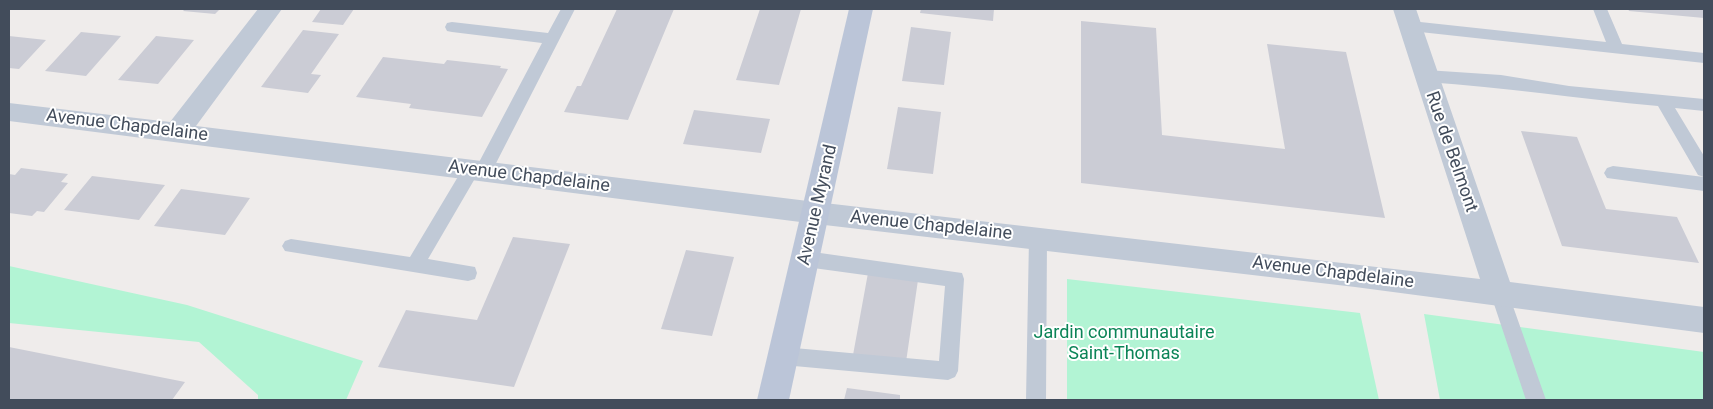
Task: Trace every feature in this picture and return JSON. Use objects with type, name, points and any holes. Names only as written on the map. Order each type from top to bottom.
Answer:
[{"type":"street","points":[[178,132],[270,9]]},
{"type":"street","name":"Avenue Myrand","points":[[773,400],[861,9]]},
{"type":"street","name":"Rue de Belmont","points":[[1408,18],[1500,295]]},
{"type":"street","name":"Avenue Chapdelaine","points":[[9,112],[816,213],[1355,275],[1704,320]]},
{"type":"lane","points":[[415,265],[477,170],[568,9]]},
{"type":"lane","points":[[1600,9],[1616,47]]},
{"type":"lane","points":[[1408,18],[1704,58]]},
{"type":"lane","points":[[452,28],[552,39]]},
{"type":"lane","points":[[1426,76],[1500,82],[1569,92],[1704,105]]},
{"type":"lane","points":[[1663,101],[1704,170]]},
{"type":"lane","points":[[1613,174],[1704,184]]},
{"type":"lane","points":[[1036,400],[1038,238]]},
{"type":"lane","points":[[291,246],[468,273]]},
{"type":"lane","points":[[783,356],[948,371],[955,279],[806,259]]},
{"type":"lane","points":[[1500,295],[1536,400]]},
{"type":"green space","points":[[9,266],[187,305],[363,361],[346,400],[258,400],[258,395],[199,342],[9,323]]},
{"type":"green space","name":"Jardin communautaire Saint-Thomas","points":[[1067,279],[1360,313],[1379,400],[1067,400]]},
{"type":"green space","points":[[1424,314],[1704,352],[1704,400],[1440,400]]},
{"type":"building","points":[[185,9],[220,9],[215,14],[183,11]]},
{"type":"building","points":[[321,9],[354,9],[343,25],[312,22]]},
{"type":"building","points":[[617,9],[674,9],[628,120],[564,112],[577,86],[581,86]]},
{"type":"building","points":[[760,9],[801,9],[779,85],[736,80]]},
{"type":"building","points":[[921,9],[994,9],[993,21],[920,13]]},
{"type":"building","points":[[1628,9],[1704,9],[1704,18],[1629,11]]},
{"type":"building","points":[[1081,21],[1156,28],[1162,135],[1285,149],[1267,44],[1346,52],[1385,218],[1081,183]]},
{"type":"building","points":[[911,27],[951,32],[944,85],[902,81]]},
{"type":"building","points":[[303,30],[339,34],[311,74],[321,75],[308,93],[261,87]]},
{"type":"building","points":[[81,32],[121,36],[86,76],[45,71]]},
{"type":"building","points":[[9,36],[46,40],[19,69],[9,68]]},
{"type":"building","points":[[156,36],[194,40],[158,84],[118,80]]},
{"type":"building","points":[[383,57],[444,64],[447,60],[501,66],[500,68],[508,69],[482,117],[409,108],[411,104],[356,97]]},
{"type":"building","points":[[898,107],[941,112],[933,174],[887,169]]},
{"type":"building","points":[[694,110],[770,119],[761,153],[683,144]]},
{"type":"building","points":[[1521,131],[1577,137],[1606,209],[1677,217],[1699,263],[1562,246]]},
{"type":"building","points":[[21,168],[68,174],[61,182],[68,183],[44,212],[37,211],[32,216],[9,213],[9,174],[15,175]]},
{"type":"building","points":[[92,176],[165,185],[139,220],[64,210]]},
{"type":"building","points":[[181,189],[250,198],[225,235],[154,226]]},
{"type":"building","points":[[513,237],[570,244],[514,387],[378,367],[406,310],[477,320]]},
{"type":"building","points":[[686,250],[734,257],[712,336],[661,329]]},
{"type":"building","points":[[868,273],[918,280],[906,362],[853,355]]},
{"type":"building","points":[[9,347],[185,382],[172,400],[9,400]]},
{"type":"building","points":[[847,388],[900,395],[900,400],[844,400]]}]
